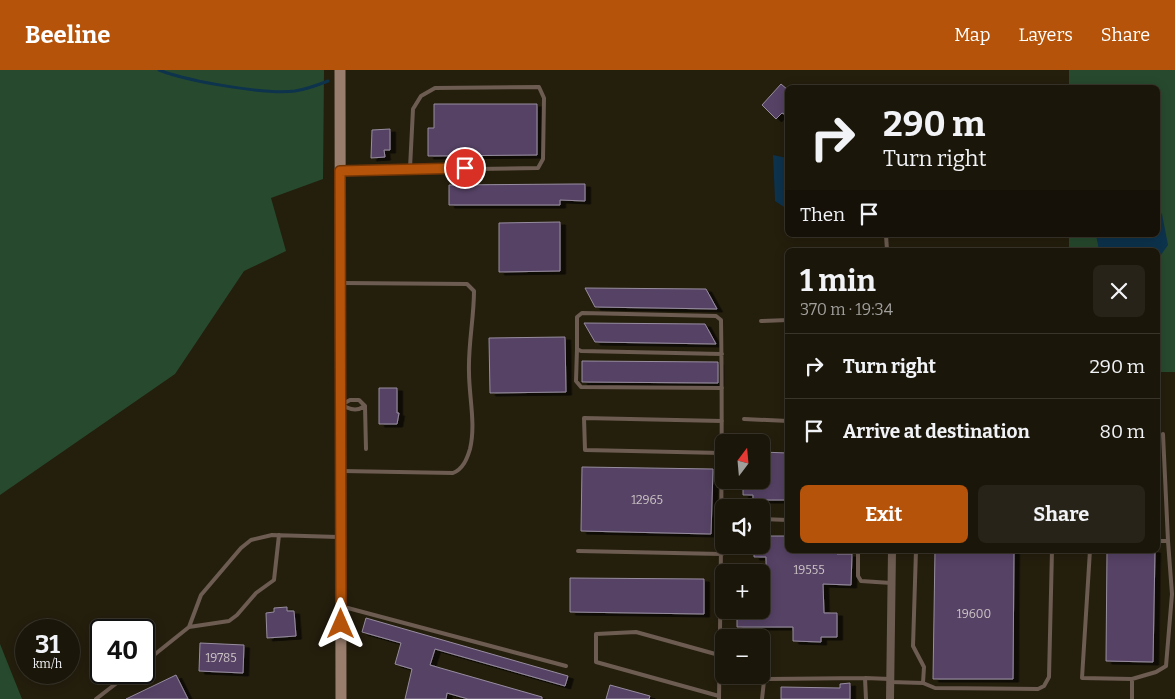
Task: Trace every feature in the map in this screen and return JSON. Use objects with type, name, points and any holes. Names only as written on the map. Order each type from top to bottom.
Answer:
[{"type":"street","points":[[340,70],[341,699]]},
{"type":"street","points":[[890,699],[892,553]]},
{"type":"lane","points":[[340,171],[378,172],[410,168],[538,168],[543,159],[544,98],[539,87],[435,88],[421,96],[412,109],[410,168]]},
{"type":"lane","points":[[341,283],[467,284],[474,291],[469,372],[472,427],[470,448],[465,462],[459,471],[453,473],[341,471]]},
{"type":"lane","points":[[722,388],[581,387],[576,381],[577,316],[582,313],[716,316],[722,320],[722,354],[722,388],[722,434]]},
{"type":"lane","points":[[761,321],[785,320]]},
{"type":"lane","points":[[576,348],[581,351],[722,354]]},
{"type":"lane","points":[[341,405],[350,400],[359,400],[364,406],[366,449]]},
{"type":"lane","points":[[341,405],[351,410],[359,410],[364,406]]},
{"type":"lane","points":[[715,453],[585,450],[584,418],[722,421]]},
{"type":"lane","points":[[744,419],[785,421]]},
{"type":"lane","points":[[1090,553],[1082,678],[1132,678],[1156,672],[1166,666],[1172,594],[1163,434]]},
{"type":"lane","points":[[770,519],[785,520]]},
{"type":"lane","points":[[155,654],[189,627],[228,621],[237,616],[246,602],[274,580],[279,535]]},
{"type":"lane","points":[[189,627],[201,595],[241,548],[261,536],[340,537]]},
{"type":"lane","points":[[1160,542],[1168,541]]},
{"type":"lane","points":[[578,551],[715,554]]},
{"type":"lane","points":[[858,553],[858,576],[861,581],[891,584]]},
{"type":"lane","points":[[916,553],[913,646],[924,667],[923,683]]},
{"type":"lane","points":[[762,699],[762,686],[764,681],[768,679],[865,678],[923,683],[935,688],[1038,689],[1044,686],[1049,677],[1052,553]]},
{"type":"lane","points":[[720,629],[722,554]]},
{"type":"lane","points":[[341,606],[566,666]]},
{"type":"lane","points":[[715,654],[636,632],[596,634],[596,662],[719,698],[719,684]]},
{"type":"lane","points":[[865,678],[866,699]]},
{"type":"lane","points":[[1132,678],[1132,699]]},
{"type":"lane","points":[[96,699],[115,684]]},
{"type":"green space","points":[[0,70],[324,70],[323,179],[271,198],[286,251],[244,271],[175,374],[0,495]]},
{"type":"green space","points":[[1069,70],[1175,70],[1175,372],[1160,372],[1160,248],[1069,248],[1069,237],[1160,237],[1160,85],[1069,85]]},
{"type":"green space","points":[[0,644],[22,699],[0,699]]},
{"type":"water","points":[[773,155],[785,158],[785,208],[775,201]]},
{"type":"water","points":[[1160,212],[1162,214],[1168,245],[1160,256],[1160,248],[1099,248],[1096,237],[1160,237]]},
{"type":"building","points":[[781,84],[785,87],[785,114],[782,113],[776,119],[762,105]]},
{"type":"building","points":[[434,104],[537,104],[537,155],[428,156],[428,128],[434,128]]},
{"type":"building","points":[[390,129],[390,150],[384,150],[385,157],[371,158],[372,130]]},
{"type":"building","points":[[585,184],[585,201],[560,200],[560,205],[449,205],[449,185]]},
{"type":"building","points":[[560,222],[560,271],[499,272],[499,223]]},
{"type":"building","points":[[585,288],[706,289],[717,309],[595,307]]},
{"type":"building","points":[[584,323],[705,324],[716,344],[595,342]]},
{"type":"building","points":[[565,337],[566,392],[490,393],[489,338]]},
{"type":"building","points":[[582,361],[718,362],[718,383],[582,382]]},
{"type":"building","points":[[379,388],[397,388],[397,413],[399,413],[397,424],[379,424]]},
{"type":"building","points":[[770,452],[785,453],[785,500],[753,499],[753,495],[743,495],[743,489],[770,489]]},
{"type":"building","points":[[582,467],[713,469],[711,534],[581,531]]},
{"type":"building","points":[[770,536],[785,536],[785,553],[852,554],[851,585],[823,584],[824,613],[837,613],[837,637],[821,637],[821,642],[793,641],[793,627],[737,627],[737,619],[770,619],[770,564],[766,564],[766,557],[754,557],[754,554],[770,554]]},
{"type":"building","points":[[935,553],[1014,553],[1013,679],[933,679]]},
{"type":"building","points":[[1107,553],[1155,553],[1153,662],[1106,661]]},
{"type":"building","points":[[570,578],[704,579],[704,614],[570,612]]},
{"type":"building","points":[[287,607],[287,611],[294,611],[296,636],[267,638],[266,613],[274,612],[274,608]]},
{"type":"building","points":[[366,618],[568,676],[565,686],[435,649],[430,665],[542,697],[542,699],[468,699],[447,693],[446,699],[405,699],[412,669],[395,664],[401,643],[362,632]]},
{"type":"building","points":[[200,643],[244,645],[243,673],[199,671]]},
{"type":"building","points":[[176,675],[188,699],[126,699]]},
{"type":"building","points":[[850,683],[850,699],[781,699],[781,687],[840,688],[840,684]]},
{"type":"building","points":[[610,685],[650,696],[649,699],[606,699]]},
{"type":"waterway","points":[[159,70],[207,83],[265,91],[295,91],[328,81]]},
{"type":"route","points":[[341,624],[340,171],[378,172],[410,168],[465,168]]}]
